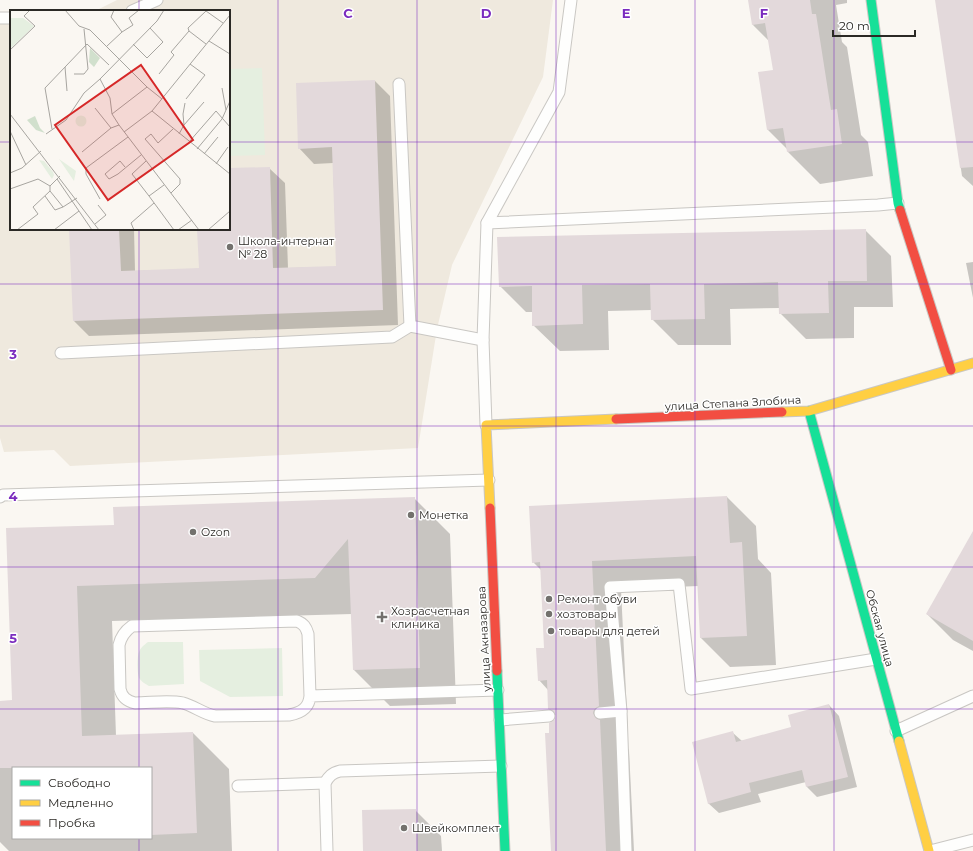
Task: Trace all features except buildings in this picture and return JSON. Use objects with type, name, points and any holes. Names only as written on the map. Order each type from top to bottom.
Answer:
[{"type":"street","points":[[871,0],[898,203],[951,370]]},
{"type":"street","name":"улица Степана Злобина","points":[[486,425],[809,411],[973,363]]},
{"type":"street","name":"Обская улица","points":[[809,411],[930,851]]},
{"type":"street","name":"улица Акназарова","points":[[486,425],[505,851]]},
{"type":"lane","points":[[134,10],[157,0]]},
{"type":"lane","points":[[486,425],[483,340],[487,223],[559,92],[571,0]]},
{"type":"lane","points":[[399,84],[410,326]]},
{"type":"lane","points":[[487,223],[898,203]]},
{"type":"lane","points":[[61,353],[392,337],[410,326],[483,340]]},
{"type":"lane","points":[[0,497],[11,494],[489,480]]},
{"type":"lane","points":[[626,851],[621,711],[610,587],[678,584],[692,689],[876,659]]},
{"type":"lane","points":[[297,621],[307,628],[310,696],[308,704],[304,710],[289,715],[225,717],[207,714],[192,706],[181,703],[129,702],[121,693],[118,645],[124,633],[132,626],[297,621]]},
{"type":"lane","points":[[310,696],[498,690]]},
{"type":"lane","points":[[896,731],[973,696]]},
{"type":"lane","points":[[600,713],[621,711]]},
{"type":"lane","points":[[500,720],[549,716]]},
{"type":"lane","points":[[327,851],[324,783],[333,773],[340,771],[501,766]]},
{"type":"lane","points":[[238,786],[324,783]]},
{"type":"lane","points":[[930,851],[973,840]]},
{"type":"shaded area","name":"Школа-интернат № 28","points":[[117,0],[553,0],[543,77],[452,265],[437,329],[418,448],[70,466],[54,450],[4,452],[0,438],[0,17],[10,17],[10,230],[230,230],[230,10],[97,10]]},
{"type":"green space","points":[[262,68],[265,155],[230,156],[230,69]]},
{"type":"green space","points":[[148,642],[183,642],[184,684],[149,686],[139,678],[138,654],[142,647]]},
{"type":"green space","points":[[282,648],[283,696],[230,697],[200,681],[199,650]]},
{"type":"traffic: fast","points":[[871,0],[900,210]]},
{"type":"traffic: fast","points":[[809,411],[899,741]]},
{"type":"traffic: fast","points":[[497,671],[505,851]]},
{"type":"traffic: slow","points":[[782,412],[809,411],[973,363]]},
{"type":"traffic: slow","points":[[490,508],[486,425],[616,419]]},
{"type":"traffic: slow","points":[[899,741],[929,851]]},
{"type":"traffic: jam","points":[[900,210],[951,370]]},
{"type":"traffic: jam","points":[[616,419],[782,412]]},
{"type":"traffic: jam","points":[[490,508],[497,671]]},
{"type":"place","name":"Школа-интернат № 28","points":[[230,247]]},
{"type":"place","name":"Монетка","points":[[411,515]]},
{"type":"place","name":"Ozon","points":[[193,532]]},
{"type":"place","name":"Ремонт обуви","points":[[549,599]]},
{"type":"place","name":"хозтовары","points":[[549,614]]},
{"type":"place","name":"Хозрасчетная клиника","points":[[382,617]]},
{"type":"place","name":"товары для детей","points":[[551,631]]},
{"type":"place","name":"Швейкомплект","points":[[404,828]]}]
